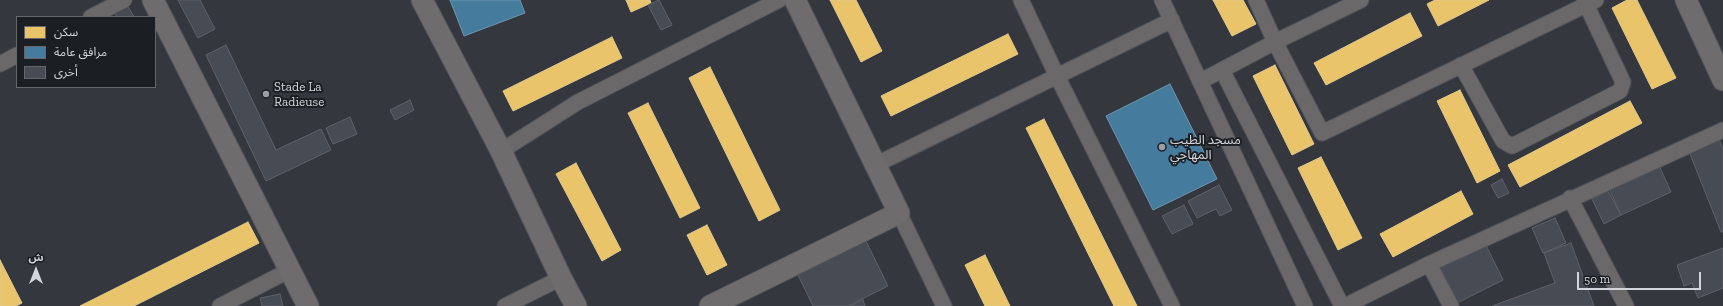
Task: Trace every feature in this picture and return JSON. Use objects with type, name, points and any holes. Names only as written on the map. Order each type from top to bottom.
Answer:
[{"type":"street","points":[[93,16],[124,0]]},
{"type":"street","points":[[153,0],[308,306]]},
{"type":"street","points":[[422,0],[501,151],[561,278],[576,306]]},
{"type":"street","points":[[501,151],[578,102],[779,0]]},
{"type":"street","points":[[795,0],[944,306]]},
{"type":"street","points":[[1021,0],[1057,76],[1172,306]]},
{"type":"street","points":[[1162,0],[1305,306]]},
{"type":"street","points":[[1256,0],[1275,42],[1322,133],[1589,2],[1623,82],[1620,91],[1512,146],[1503,141],[1461,65]]},
{"type":"street","points":[[1201,81],[1275,42],[1361,0]]},
{"type":"street","points":[[1686,0],[1723,80]]},
{"type":"street","points":[[875,165],[1172,20]]},
{"type":"street","points":[[0,64],[16,56]]},
{"type":"street","points":[[1222,70],[1344,306],[1429,264],[1570,198],[1723,130]]},
{"type":"street","points":[[1570,198],[1626,306]]},
{"type":"street","points":[[710,306],[899,214]]},
{"type":"street","points":[[1429,264],[1451,306]]},
{"type":"street","points":[[220,306],[290,270]]},
{"type":"street","points":[[505,306],[561,278]]},
{"type":"building: سكن","points":[[626,0],[650,0],[651,3],[631,12]]},
{"type":"building: سكن","points":[[830,0],[856,0],[882,51],[861,62]]},
{"type":"building: سكن","points":[[1213,0],[1243,0],[1256,24],[1232,36]]},
{"type":"building: سكن","points":[[1435,0],[1489,0],[1438,26],[1427,4]]},
{"type":"building: سكن","points":[[1627,0],[1637,0],[1676,78],[1652,89],[1612,8]]},
{"type":"building: سكن","points":[[1410,13],[1422,36],[1326,85],[1314,63]]},
{"type":"building: سكن","points":[[1008,34],[1018,54],[891,116],[881,96]]},
{"type":"building: سكن","points":[[612,37],[622,58],[513,111],[503,91]]},
{"type":"building: سكن","points":[[1275,65],[1314,144],[1292,155],[1253,76]]},
{"type":"building: سكن","points":[[710,67],[780,210],[759,221],[689,78]]},
{"type":"building: سكن","points":[[1460,90],[1500,171],[1477,183],[1437,101]]},
{"type":"building: سكن","points":[[1630,101],[1642,123],[1520,187],[1508,165]]},
{"type":"building: سكن","points":[[648,103],[700,208],[680,218],[628,113]]},
{"type":"building: سكن","points":[[1044,119],[1137,306],[1114,306],[1026,128]]},
{"type":"building: سكن","points":[[1321,157],[1362,238],[1338,250],[1298,168]]},
{"type":"building: سكن","points":[[576,163],[621,250],[602,261],[556,174]]},
{"type":"building: سكن","points":[[1461,191],[1473,214],[1393,257],[1380,234]]},
{"type":"building: سكن","points":[[248,222],[259,243],[134,306],[80,306]]},
{"type":"building: سكن","points":[[707,225],[727,265],[707,275],[687,235]]},
{"type":"building: سكن","points":[[985,255],[1010,306],[985,306],[965,265]]},
{"type":"building: سكن","points":[[0,260],[22,303],[16,306],[0,306]]},
{"type":"building: مرافق عامة","points":[[450,0],[520,0],[525,13],[464,36]]},
{"type":"building: مرافق عامة","name":"مسجد الطيب المهاجي","points":[[1170,84],[1217,179],[1153,210],[1106,116]]},
{"type":"building: أخرى","points":[[178,0],[200,0],[215,29],[198,38]]},
{"type":"building: أخرى","points":[[659,0],[672,25],[661,30],[648,5]]},
{"type":"building: أخرى","points":[[126,3],[133,16],[116,16],[113,10]]},
{"type":"building: أخرى","points":[[226,45],[276,150],[321,129],[331,150],[266,181],[206,55]]},
{"type":"building: أخرى","points":[[410,100],[414,110],[395,120],[390,110]]},
{"type":"building: أخرى","points":[[350,117],[357,134],[333,144],[326,128]]},
{"type":"building: أخرى","points":[[1718,137],[1723,149],[1723,232],[1721,232],[1688,149]]},
{"type":"building: أخرى","points":[[1658,163],[1671,192],[1621,215],[1608,186]]},
{"type":"building: أخرى","points":[[1502,179],[1509,193],[1498,198],[1491,185]]},
{"type":"building: أخرى","points":[[1219,185],[1232,210],[1220,216],[1216,209],[1197,218],[1188,201]]},
{"type":"building: أخرى","points":[[1608,191],[1621,215],[1604,224],[1592,199]]},
{"type":"building: أخرى","points":[[1184,205],[1193,224],[1172,234],[1162,216]]},
{"type":"building: أخرى","points":[[1555,218],[1566,243],[1543,253],[1532,228]]},
{"type":"building: أخرى","points":[[865,239],[888,286],[848,306],[813,306],[797,273]]},
{"type":"building: أخرى","points":[[1485,243],[1503,280],[1457,303],[1438,267]]},
{"type":"building: أخرى","points":[[1571,243],[1594,306],[1492,306],[1555,283],[1544,253]]},
{"type":"building: أخرى","points":[[1723,248],[1723,288],[1698,298],[1692,283],[1684,286],[1677,265]]},
{"type":"building: أخرى","points":[[280,294],[283,306],[262,306],[260,298]]},
{"type":"building: أخرى","points":[[863,300],[865,306],[850,306]]},
{"type":"place","name":"Stade La Radieuse","points":[[266,94]]},
{"type":"place","name":"مسجد الطيب المهاجي","points":[[1162,147]]}]
